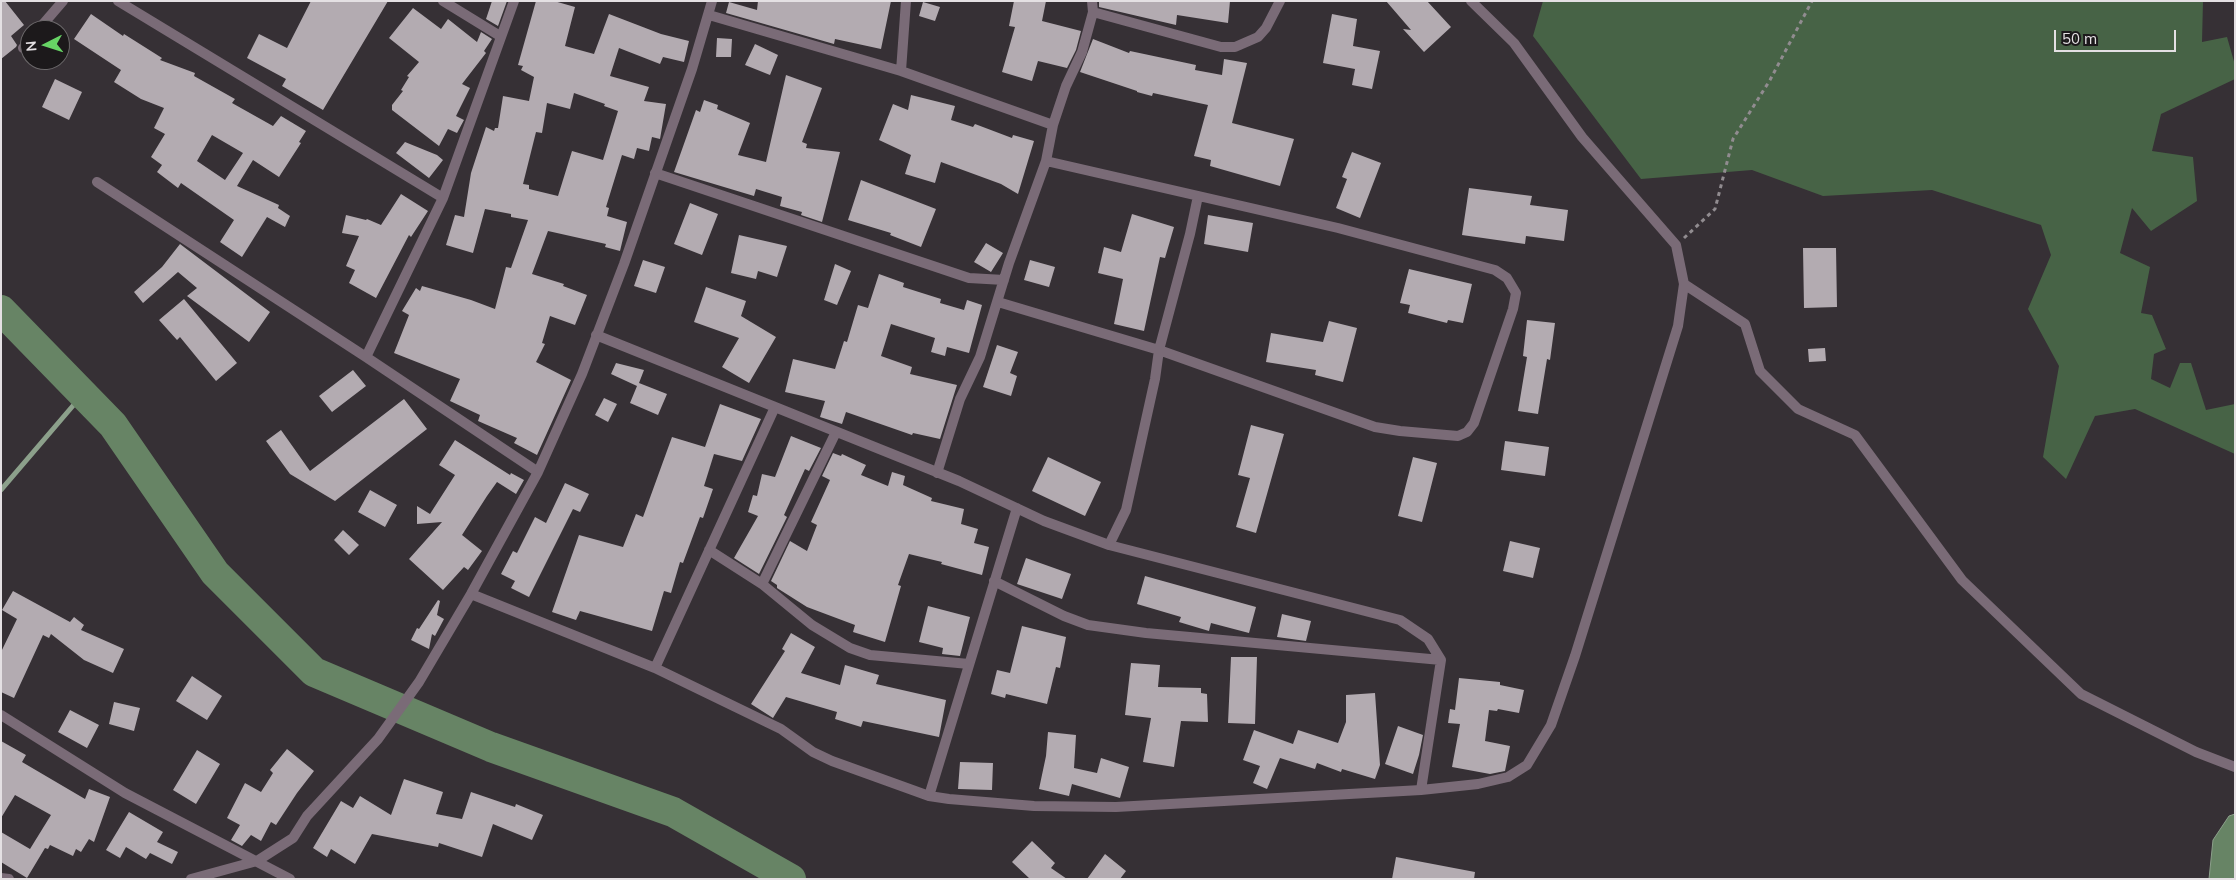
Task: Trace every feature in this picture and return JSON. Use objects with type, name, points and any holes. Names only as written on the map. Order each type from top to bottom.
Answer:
[{"type":"street","points":[[47,20],[63,1]]},
{"type":"street","points":[[118,1],[443,198]]},
{"type":"street","points":[[443,1],[500,36]]},
{"type":"street","points":[[366,356],[443,198],[514,1]]},
{"type":"street","points":[[191,879],[257,861],[293,838],[307,816],[378,739],[419,682],[471,594],[538,472],[582,374],[624,264],[709,15],[712,1]]},
{"type":"street","points":[[901,71],[906,1]]},
{"type":"street","points":[[937,472],[960,400],[980,357],[1004,280],[1046,161],[1053,125],[1066,86],[1082,52],[1093,12],[1092,1]]},
{"type":"street","points":[[1093,12],[1221,47],[1235,47],[1258,37],[1266,28],[1280,1]]},
{"type":"street","points":[[471,594],[655,668],[782,729],[813,752],[826,758],[929,796],[1014,805],[1116,807],[1421,790],[1478,784],[1508,777],[1528,765],[1552,725],[1678,326],[1684,284],[1676,245],[1582,137],[1514,43],[1471,1]]},
{"type":"street","points":[[709,15],[901,71],[1053,125]]},
{"type":"street","points":[[998,302],[1159,350],[1375,427],[1458,436],[1467,432],[1474,423],[1513,309],[1516,293],[1507,278],[1495,270],[1338,228],[1046,161]]},
{"type":"street","points":[[655,172],[969,278],[1004,280]]},
{"type":"street","points":[[97,182],[366,356],[538,472]]},
{"type":"street","points":[[1109,545],[1126,510],[1155,379],[1159,350],[1190,234],[1198,196]]},
{"type":"street","points":[[1684,284],[1744,324],[1760,371],[1798,409],[1855,435],[1962,580],[2081,694],[2196,752],[2235,767]]},
{"type":"street","points":[[596,335],[937,472],[1017,508],[1109,545],[1400,620],[1428,639],[1441,660],[1421,790]]},
{"type":"street","points":[[655,668],[775,407]]},
{"type":"street","points":[[762,584],[836,432]]},
{"type":"street","points":[[929,796],[1017,508]]},
{"type":"street","points":[[709,550],[762,584],[812,625],[850,648],[870,655],[969,664]]},
{"type":"street","points":[[994,581],[1064,616],[1088,624],[1146,633],[1441,660]]},
{"type":"street","points":[[1,715],[125,793],[257,861],[284,877]]},
{"type":"street","points":[[1,878],[9,879]]},
{"type":"path","points":[[1676,245],[1715,209],[1733,139],[1770,80],[1812,1]]},
{"type":"shaded area","points":[[1543,1],[2203,1],[2202,42],[2227,37],[2235,65],[2235,79],[2161,114],[2152,151],[2193,157],[2197,201],[2151,231],[2132,208],[2120,253],[2150,267],[2141,313],[2152,315],[2166,349],[2154,354],[2151,379],[2170,388],[2180,363],[2191,363],[2206,410],[2235,404],[2235,454],[2135,409],[2095,416],[2066,479],[2043,457],[2059,366],[2028,309],[2051,255],[2041,225],[1932,190],[1823,196],[1752,170],[1641,179],[1533,36]]},
{"type":"shaded area","points":[[2235,814],[2235,879],[2209,879],[2213,840],[2229,816]]},
{"type":"building","points":[[1,1],[5,1],[20,20],[20,28],[11,36],[17,45],[16,47],[1,59]]},
{"type":"building","points":[[311,1],[388,1],[323,110],[282,86],[286,79],[247,58],[259,34],[287,48]]},
{"type":"building","points":[[492,1],[507,1],[498,26],[486,19]]},
{"type":"building","points":[[536,1],[554,1],[575,7],[565,46],[594,54],[609,14],[661,34],[689,41],[684,62],[663,57],[660,64],[619,48],[610,76],[649,87],[644,101],[666,104],[660,139],[652,137],[649,151],[637,148],[634,159],[622,155],[606,207],[609,208],[607,216],[627,222],[620,251],[605,247],[606,244],[548,231],[532,274],[564,284],[563,286],[587,295],[575,325],[550,316],[542,343],[545,344],[536,362],[571,380],[537,455],[514,443],[517,438],[478,421],[480,415],[450,401],[460,379],[394,353],[409,315],[402,311],[416,288],[420,291],[422,286],[495,309],[506,267],[511,268],[528,220],[511,217],[511,214],[485,209],[473,253],[446,245],[455,215],[464,217],[471,173],[486,127],[494,131],[495,128],[498,128],[503,96],[529,101],[534,77],[521,70],[523,66],[518,65]],"holes":[[[574,93],[605,104],[604,106],[618,111],[603,160],[572,151],[558,196],[529,189],[529,185],[523,184],[536,132],[542,133],[547,103],[570,109]]]},
{"type":"building","points":[[758,1],[891,1],[881,49],[835,39],[834,44],[726,13],[729,2],[757,10]]},
{"type":"building","points":[[1014,1],[1046,1],[1042,21],[1081,31],[1076,50],[1067,68],[1038,61],[1032,81],[1002,72],[1015,27],[1009,26]]},
{"type":"building","points":[[1099,1],[1230,1],[1228,23],[1177,15],[1176,25],[1099,7]]},
{"type":"building","points":[[1386,1],[1427,1],[1451,27],[1424,52],[1403,29],[1411,30]]},
{"type":"building","points":[[923,2],[940,7],[935,21],[919,16]]},
{"type":"building","points":[[413,8],[441,29],[448,19],[477,42],[481,32],[492,39],[484,51],[486,53],[462,84],[470,88],[456,116],[464,120],[457,133],[448,129],[439,146],[392,110],[392,105],[403,91],[401,90],[409,77],[407,76],[419,62],[389,38]]},
{"type":"building","points":[[91,14],[123,36],[124,34],[162,58],[160,60],[195,73],[194,76],[235,99],[232,103],[273,126],[281,116],[306,131],[299,142],[301,143],[279,177],[253,160],[237,186],[279,205],[278,208],[290,216],[285,227],[267,217],[242,257],[220,242],[234,220],[181,183],[178,188],[157,172],[162,165],[151,157],[165,134],[154,128],[164,108],[141,99],[114,82],[121,70],[74,39]],"holes":[[[212,135],[243,153],[225,180],[197,161]]]},
{"type":"building","points":[[1332,14],[1357,19],[1353,46],[1380,51],[1372,89],[1352,85],[1355,69],[1323,63]]},
{"type":"building","points":[[717,38],[732,39],[731,57],[716,57]]},
{"type":"building","points":[[1093,39],[1129,53],[1130,51],[1196,65],[1195,70],[1222,75],[1224,59],[1247,63],[1232,123],[1294,139],[1280,186],[1210,166],[1211,160],[1194,156],[1208,105],[1153,93],[1152,96],[1080,72]]},
{"type":"building","points":[[755,44],[778,55],[770,75],[745,65]]},
{"type":"building","points":[[786,75],[822,88],[802,142],[807,144],[806,148],[840,152],[822,222],[801,215],[802,212],[780,206],[782,197],[756,189],[754,196],[674,172],[696,110],[700,112],[704,100],[718,105],[717,109],[750,123],[738,155],[766,162]]},
{"type":"building","points":[[55,79],[82,92],[69,120],[42,107]]},
{"type":"building","points":[[911,95],[955,106],[951,120],[973,127],[975,124],[1012,138],[1013,135],[1034,141],[1018,194],[1001,184],[941,162],[935,183],[905,174],[911,155],[879,140],[893,104],[908,110]]},
{"type":"building","points":[[405,142],[437,155],[443,160],[429,178],[396,153]]},
{"type":"building","points":[[1352,152],[1381,163],[1360,218],[1336,208],[1347,179],[1342,177]]},
{"type":"building","points":[[861,180],[936,209],[921,247],[890,235],[891,233],[848,220]]},
{"type":"building","points":[[1469,188],[1532,196],[1530,205],[1568,210],[1564,241],[1526,236],[1525,244],[1462,235]]},
{"type":"building","points":[[401,194],[428,211],[411,237],[409,235],[376,298],[349,283],[355,270],[346,266],[359,236],[342,233],[346,215],[367,219],[381,225]]},
{"type":"building","points":[[690,203],[718,214],[702,255],[674,244]]},
{"type":"building","points":[[1132,214],[1174,227],[1165,258],[1160,257],[1144,331],[1114,324],[1123,279],[1098,273],[1104,247],[1121,252]]},
{"type":"building","points":[[1208,215],[1253,223],[1248,252],[1204,244]]},
{"type":"building","points":[[739,235],[787,246],[777,277],[758,271],[756,279],[731,273]]},
{"type":"building","points":[[986,243],[1003,253],[991,272],[974,262]]},
{"type":"building","points":[[180,244],[270,312],[249,342],[187,296],[197,288],[178,272],[143,303],[134,292],[162,267]]},
{"type":"building","points":[[1803,248],[1836,248],[1837,307],[1804,308]]},
{"type":"building","points":[[643,260],[665,267],[656,293],[634,286]]},
{"type":"building","points":[[1030,260],[1055,267],[1049,287],[1024,280]]},
{"type":"building","points":[[835,264],[851,271],[837,305],[824,300]]},
{"type":"building","points":[[1409,269],[1472,284],[1463,323],[1448,320],[1447,323],[1408,313],[1410,305],[1400,303]]},
{"type":"building","points":[[879,274],[904,283],[903,287],[941,299],[940,303],[964,310],[967,300],[982,305],[969,353],[947,347],[945,356],[931,352],[935,338],[891,324],[881,356],[912,367],[910,374],[957,385],[940,439],[913,433],[912,435],[846,412],[842,424],[820,417],[825,401],[785,392],[793,359],[835,369],[844,341],[847,342],[858,305],[868,308]]},
{"type":"building","points":[[706,287],[746,301],[741,316],[776,337],[749,383],[722,367],[739,338],[694,322]]},
{"type":"building","points":[[184,299],[237,363],[216,381],[180,337],[177,340],[159,320]]},
{"type":"building","points":[[1527,320],[1555,323],[1550,360],[1547,359],[1538,414],[1518,411],[1527,357],[1523,356]]},
{"type":"building","points":[[1329,321],[1357,328],[1343,382],[1315,375],[1316,370],[1266,362],[1271,333],[1323,342]]},
{"type":"building","points":[[997,345],[1018,352],[1010,373],[1017,376],[1011,396],[983,387]]},
{"type":"building","points":[[1825,348],[1826,361],[1809,362],[1808,349]]},
{"type":"building","points":[[616,363],[644,370],[639,383],[667,394],[658,415],[630,403],[637,386],[611,374]]},
{"type":"building","points":[[353,370],[366,386],[332,412],[319,396]]},
{"type":"building","points":[[604,398],[617,404],[608,422],[595,415]]},
{"type":"building","points":[[404,399],[427,429],[335,501],[290,474],[266,441],[281,430],[310,471]]},
{"type":"building","points":[[720,404],[761,419],[742,461],[714,454],[704,486],[713,489],[703,518],[700,517],[683,563],[680,562],[671,593],[664,591],[652,631],[580,611],[576,620],[552,612],[579,535],[623,547],[636,514],[643,517],[672,437],[705,447]]},
{"type":"building","points":[[1251,425],[1284,434],[1256,533],[1236,527],[1250,478],[1238,475]]},
{"type":"building","points":[[791,436],[821,448],[809,471],[805,469],[784,515],[787,517],[759,574],[734,558],[758,516],[748,512],[753,495],[757,496],[762,474],[775,477]]},
{"type":"building","points":[[455,440],[510,475],[511,473],[524,480],[516,494],[497,482],[462,535],[482,551],[468,570],[464,567],[443,590],[409,559],[442,522],[417,524],[417,506],[430,514],[455,475],[439,465]]},
{"type":"building","points":[[1505,441],[1549,447],[1545,476],[1501,470]]},
{"type":"building","points":[[833,453],[841,456],[842,454],[866,465],[861,475],[888,486],[892,472],[905,476],[903,485],[932,498],[931,501],[964,509],[961,524],[978,529],[974,543],[989,547],[982,575],[909,554],[898,585],[901,586],[885,642],[853,632],[855,625],[807,607],[777,588],[777,585],[771,581],[790,541],[807,551],[817,525],[811,522],[830,480],[822,476]]},
{"type":"building","points":[[1048,457],[1101,482],[1085,516],[1032,491]]},
{"type":"building","points":[[1413,457],[1437,463],[1422,522],[1398,516]]},
{"type":"building","points":[[565,483],[589,494],[580,512],[573,509],[529,597],[511,588],[515,581],[501,574],[513,551],[517,553],[535,517],[546,523]]},
{"type":"building","points":[[370,490],[397,505],[385,527],[358,512]]},
{"type":"building","points":[[343,530],[359,545],[349,555],[334,540]]},
{"type":"building","points":[[1510,541],[1540,548],[1533,578],[1503,571]]},
{"type":"building","points":[[1026,558],[1071,574],[1062,599],[1017,584]]},
{"type":"building","points":[[1145,576],[1256,607],[1249,633],[1211,623],[1209,631],[1179,622],[1181,617],[1137,604]]},
{"type":"building","points":[[13,591],[70,622],[74,617],[84,625],[81,630],[124,649],[113,673],[84,660],[51,634],[49,638],[43,635],[14,698],[1,692],[1,652],[17,619],[2,610]]},
{"type":"building","points":[[438,600],[440,601],[437,615],[444,619],[435,636],[432,634],[429,649],[411,640],[417,628],[419,629]]},
{"type":"building","points":[[928,606],[970,617],[960,656],[942,654],[943,648],[919,642]]},
{"type":"building","points":[[1282,614],[1311,621],[1306,641],[1277,637]]},
{"type":"building","points":[[1022,626],[1066,637],[1060,668],[1056,667],[1047,704],[1006,694],[1005,698],[991,694],[997,670],[1010,673]]},
{"type":"building","points":[[791,633],[815,647],[801,673],[840,685],[845,665],[879,675],[876,684],[946,700],[939,737],[863,721],[861,727],[835,719],[837,712],[786,697],[773,718],[751,704],[785,651],[782,649]]},
{"type":"building","points":[[1231,657],[1257,657],[1255,724],[1228,723]]},
{"type":"building","points":[[1131,663],[1160,665],[1158,687],[1201,688],[1201,693],[1207,694],[1208,722],[1181,721],[1174,767],[1143,762],[1151,718],[1125,715]]},
{"type":"building","points":[[192,676],[222,696],[207,720],[176,701]]},
{"type":"building","points":[[1459,678],[1500,682],[1500,685],[1524,690],[1519,713],[1498,709],[1497,711],[1489,710],[1485,741],[1510,746],[1505,771],[1490,774],[1452,767],[1460,724],[1448,723],[1450,709],[1455,710]]},
{"type":"building","points":[[1375,693],[1380,765],[1375,779],[1342,769],[1341,772],[1317,763],[1315,769],[1280,758],[1267,789],[1253,783],[1260,766],[1243,760],[1254,730],[1293,744],[1298,730],[1338,743],[1346,722],[1346,695]]},
{"type":"building","points":[[114,702],[140,708],[134,731],[109,724]]},
{"type":"building","points":[[70,710],[99,725],[87,748],[58,732]]},
{"type":"building","points":[[1398,726],[1423,735],[1413,774],[1385,764]]},
{"type":"building","points":[[1048,732],[1076,735],[1074,768],[1097,773],[1101,758],[1129,767],[1120,798],[1072,784],[1069,796],[1039,789],[1046,756]]},
{"type":"building","points":[[1,741],[26,755],[22,762],[85,799],[89,789],[110,797],[94,842],[89,839],[81,852],[76,849],[73,856],[50,845],[48,849],[45,848],[27,878],[1,862],[1,832],[30,849],[51,815],[15,795],[1,818]]},
{"type":"building","points":[[287,749],[314,771],[276,825],[271,822],[261,841],[251,835],[242,846],[231,840],[240,825],[227,818],[245,783],[261,792],[273,773],[270,770]]},
{"type":"building","points":[[197,750],[220,764],[196,804],[173,790]]},
{"type":"building","points":[[960,762],[993,763],[992,790],[958,789]]},
{"type":"building","points":[[404,779],[443,792],[436,814],[462,819],[471,792],[515,807],[516,804],[543,815],[532,840],[493,824],[482,857],[439,843],[438,847],[372,834],[355,864],[331,849],[327,857],[313,848],[341,801],[353,808],[360,796],[391,815]]},
{"type":"building","points":[[129,812],[163,832],[157,842],[178,852],[172,864],[150,853],[146,859],[126,847],[120,858],[106,850]]},
{"type":"building","points":[[1032,841],[1055,863],[1051,868],[1067,879],[1030,879],[1012,862]]},
{"type":"building","points":[[1105,854],[1126,871],[1120,879],[1087,879]]},
{"type":"building","points":[[1396,857],[1475,872],[1474,879],[1392,879]]},
{"type":"waterway","points":[[1,310],[113,425],[215,573],[314,672],[491,747],[673,812],[791,879]]},
{"type":"waterway","points":[[1,490],[83,394]]}]
